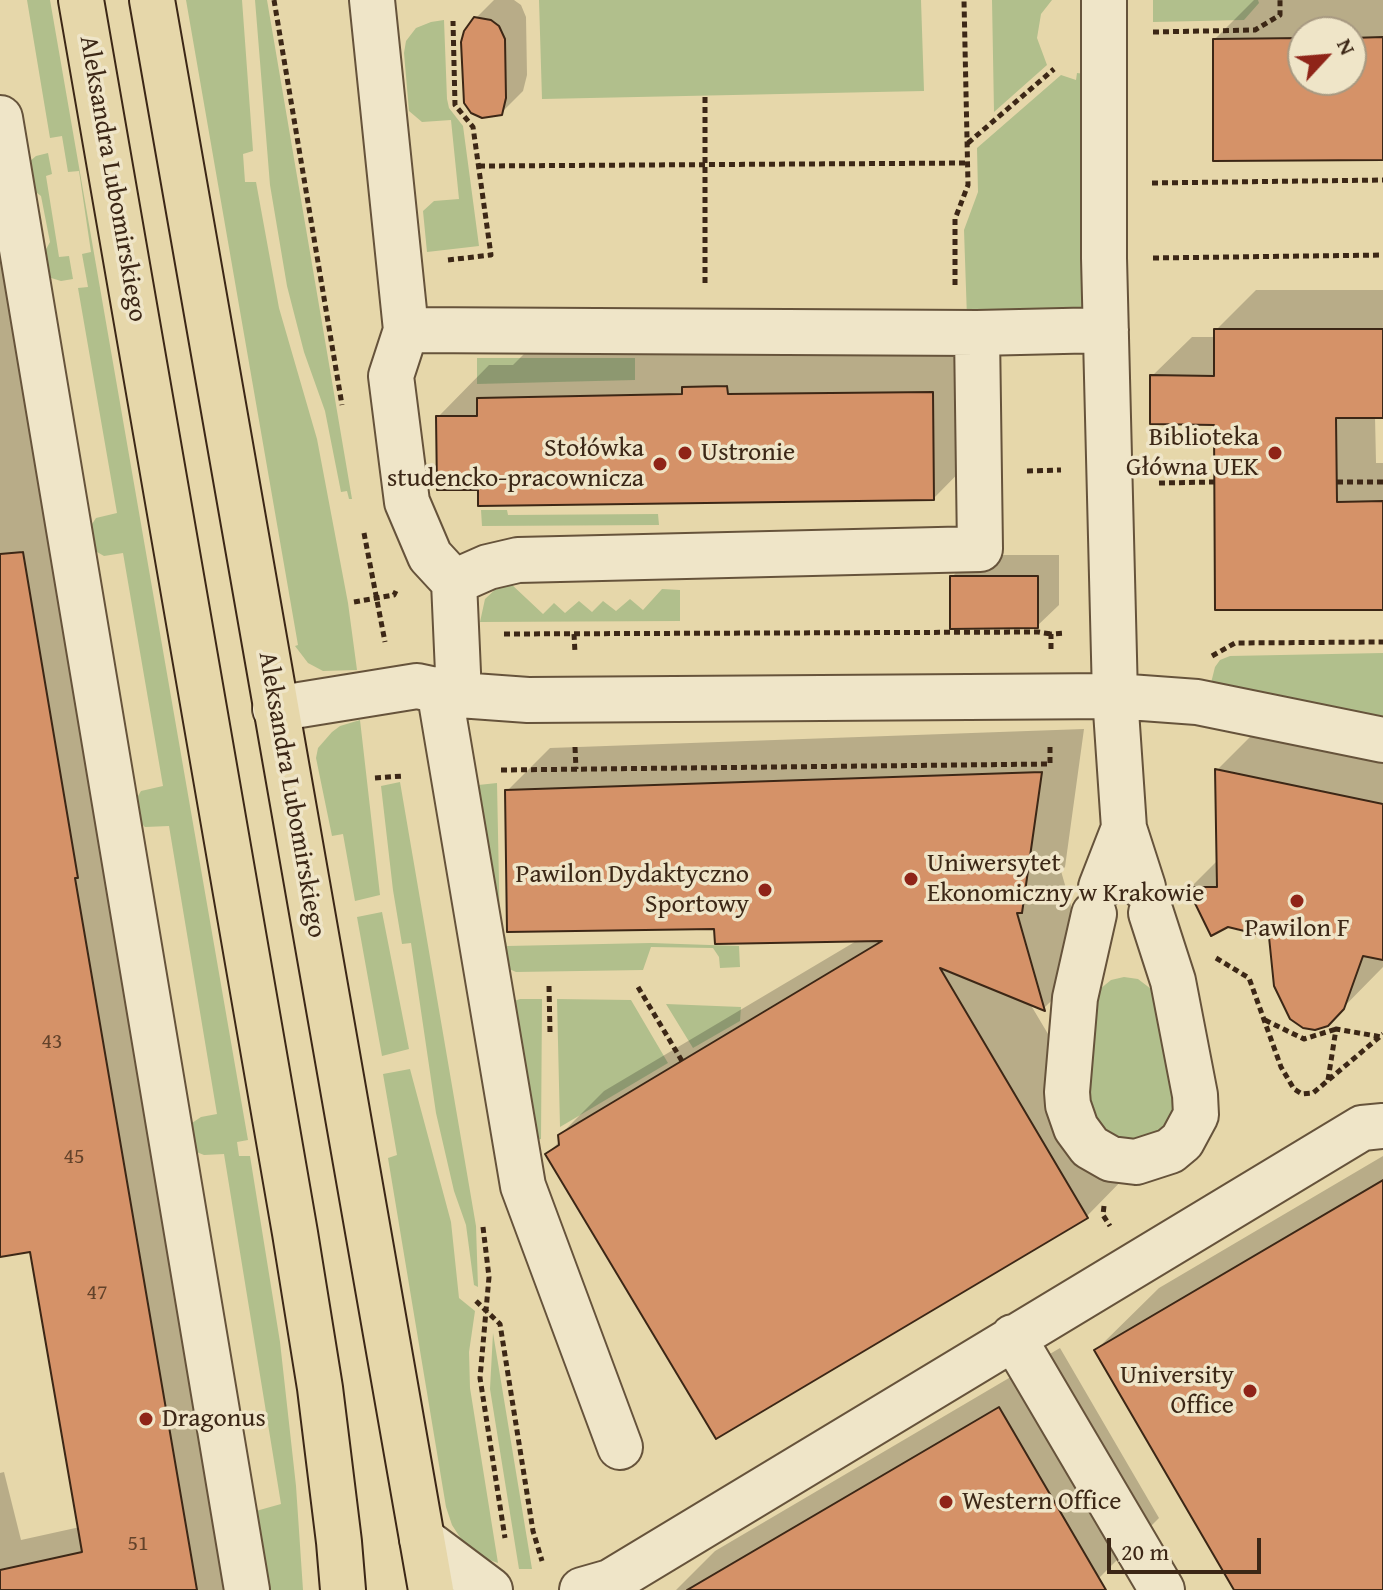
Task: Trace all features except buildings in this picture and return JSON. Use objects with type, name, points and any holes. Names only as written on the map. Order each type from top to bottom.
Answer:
[{"type":"main road","name":"Aleksandra Lubomirskiego","points":[[81,0],[297,1248],[320,1388],[343,1590]]},
{"type":"main road","name":"Aleksandra Lubomirskiego","points":[[152,0],[431,1590]]},
{"type":"street","points":[[372,0],[406,330],[391,376],[407,502],[430,556],[454,582],[449,692],[452,770],[523,1186],[620,1447]]},
{"type":"street","points":[[1104,0],[1104,258],[1115,696],[1124,828],[1173,981],[1196,1115],[1182,1141],[1170,1151],[1136,1162],[1111,1159],[1090,1147],[1076,1128],[1067,1092],[1075,998],[1097,901],[1124,828]]},
{"type":"street","points":[[0,118],[9,216],[247,1590]]},
{"type":"street","points":[[406,330],[977,333],[1106,330]]},
{"type":"street","points":[[454,582],[488,567],[518,560],[980,549],[977,333]]},
{"type":"street","points":[[275,709],[417,686],[528,700],[1115,696],[1197,702],[1383,740]]},
{"type":"street","points":[[563,1582],[610,1582],[1362,1128],[1383,1126]]},
{"type":"street","points":[[1013,1337],[1162,1590]]},
{"type":"street","points":[[422,1539],[490,1590]]},
{"type":"path","points":[[955,281],[955,219],[968,185],[964,0]]},
{"type":"path","points":[[1141,32],[1255,30],[1280,15],[1280,0]]},
{"type":"path","points":[[400,266],[491,255],[473,127],[455,105],[453,21]]},
{"type":"path","points":[[967,144],[1062,62],[1104,62]]},
{"type":"path","points":[[705,96],[705,278]]},
{"type":"path","points":[[479,166],[967,163]]},
{"type":"path","points":[[1143,183],[1383,180]]},
{"type":"path","points":[[1104,258],[1383,255]]},
{"type":"path","points":[[1038,470],[1050,470]]},
{"type":"path","points":[[1146,483],[1215,482]]},
{"type":"path","points":[[1337,482],[1383,482]]},
{"type":"path","points":[[501,634],[1051,634]]},
{"type":"path","points":[[1197,702],[1202,664],[1235,643],[1383,642]]},
{"type":"path","points":[[375,778],[452,770],[1050,764],[1049,696]]},
{"type":"path","points":[[1212,955],[1249,978],[1281,1067],[1294,1089],[1302,1094],[1313,1093],[1382,1036]]},
{"type":"path","points":[[638,987],[682,1061]]},
{"type":"path","points":[[1264,1019],[1304,1039],[1336,1029],[1382,1036]]},
{"type":"path","points":[[1328,1081],[1336,1029]]},
{"type":"path","points":[[1111,1159],[1103,1215],[1133,1265]]},
{"type":"path","points":[[476,1301],[500,1324],[533,1531],[541,1552],[563,1582]]},
{"type":"green space","points":[[27,0],[50,0],[248,1140],[237,1142],[239,1156],[250,1156],[280,1342],[296,1486],[303,1590],[261,1590],[256,1511],[281,1504],[224,1154],[204,1155],[194,1151],[189,1125],[201,1117],[217,1114],[169,826],[145,827],[140,822],[135,801],[141,791],[163,786],[123,553],[104,556],[97,552],[93,548],[90,527],[96,518],[117,513],[78,288],[88,287],[82,254],[91,252],[79,171],[68,172],[62,136],[50,138]]},
{"type":"green space","points":[[186,0],[242,0],[253,151],[243,154],[245,182],[256,182],[279,308],[317,439],[348,603],[357,670],[323,671],[308,663],[295,646],[298,645]]},
{"type":"green space","points":[[255,0],[267,0],[352,499],[349,499],[347,491],[341,492],[325,411],[304,352],[287,286],[270,185]]},
{"type":"green space","points":[[539,0],[921,0],[924,91],[542,99]]},
{"type":"green space","points":[[992,0],[1052,0],[1041,14],[1037,38],[1047,65],[994,112]]},
{"type":"green space","points":[[1153,0],[1258,0],[1259,3],[1244,20],[1153,22]]},
{"type":"green space","points":[[444,20],[447,99],[449,108],[463,126],[479,246],[427,252],[423,211],[434,201],[459,199],[451,120],[422,122],[409,111],[404,53],[406,41],[416,28]]},
{"type":"green space","points":[[1077,73],[1085,74],[1088,305],[1082,309],[967,318],[964,230],[978,192],[977,148],[1061,75],[1076,80]]},
{"type":"green space","points":[[48,153],[52,174],[46,176],[59,257],[69,256],[73,279],[61,281],[48,277],[44,253],[50,242],[41,196],[33,190],[29,162],[36,156]]},
{"type":"green space","points":[[477,358],[635,358],[635,380],[477,384]]},
{"type":"green space","points":[[481,510],[507,510],[508,515],[658,514],[659,525],[482,526]]},
{"type":"green space","points":[[510,583],[543,614],[554,603],[565,613],[579,601],[592,612],[603,601],[616,611],[630,599],[643,610],[662,589],[680,590],[680,621],[480,622],[485,599],[500,585]]},
{"type":"green space","points":[[1383,653],[1383,718],[1211,683],[1215,667],[1220,660],[1230,656]]},
{"type":"green space","points":[[360,720],[380,895],[355,901],[343,834],[332,836],[316,758],[318,748],[332,732]]},
{"type":"green space","points":[[400,782],[476,1226],[478,1287],[474,1285],[466,1225],[454,1191],[436,1113],[411,943],[402,944],[393,890],[381,786]]},
{"type":"green space","points":[[497,783],[500,934],[505,935],[507,946],[651,943],[739,946],[740,967],[720,968],[719,957],[713,948],[651,947],[643,970],[516,972],[507,968],[469,786]]},
{"type":"green space","points":[[382,912],[409,1049],[382,1056],[357,917]]},
{"type":"green space","points":[[1124,977],[1138,979],[1155,992],[1175,1095],[1170,1122],[1159,1132],[1142,1140],[1127,1141],[1112,1139],[1086,1106],[1093,1005],[1100,989],[1111,980]]},
{"type":"green space","points":[[542,999],[541,1139],[535,1140],[511,1002]]},
{"type":"green space","points":[[557,999],[631,1000],[668,1063],[560,1127]]},
{"type":"green space","points":[[666,1004],[741,1007],[740,1021],[693,1048]]},
{"type":"green space","points":[[410,1069],[451,1222],[459,1298],[475,1311],[469,1352],[470,1388],[498,1563],[481,1557],[465,1545],[452,1525],[446,1507],[388,1158],[397,1155],[383,1074]]},
{"type":"green space","points":[[493,1333],[532,1569],[519,1569],[490,1389]]},
{"type":"place","name":"Ustronie","points":[[685,453]]},
{"type":"place","name":"Biblioteka Główna UEK","points":[[1275,453]]},
{"type":"place","name":"Stołówka studencko-pracownicza","points":[[660,464]]},
{"type":"place","name":"Uniwersytet Ekonomiczny w Krakowie","points":[[911,879]]},
{"type":"place","name":"Pawilon Dydaktyczno Sportowy","points":[[765,890]]},
{"type":"place","name":"Pawilon F","points":[[1297,901]]},
{"type":"place","name":"University Office","points":[[1250,1391]]},
{"type":"place","name":"Dragonus","points":[[146,1419]]},
{"type":"place","name":"Western Office","points":[[946,1502]]}]
